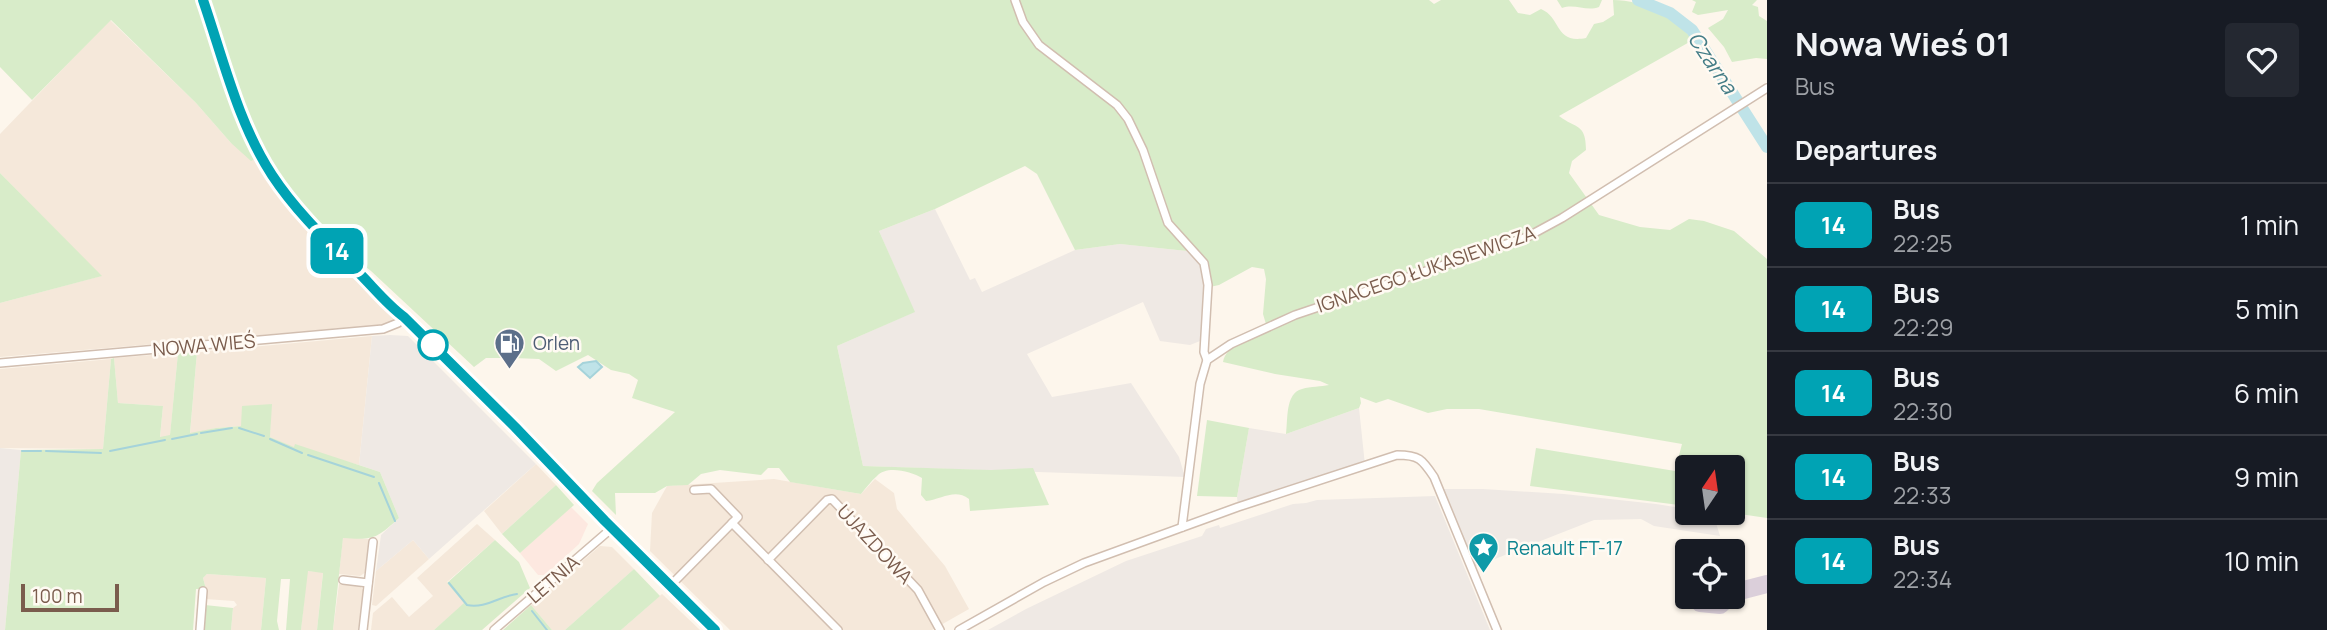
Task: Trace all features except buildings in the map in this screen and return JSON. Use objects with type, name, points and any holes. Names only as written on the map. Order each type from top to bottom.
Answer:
[{"type":"main road","points":[[203,0],[243,116],[271,173],[306,219],[715,630]]},
{"type":"street","points":[[1015,0],[1023,22],[1039,45],[1117,105],[1128,119],[1143,150],[1168,223],[1204,263],[1208,285],[1204,352],[1207,359],[1200,384],[1182,527]]},
{"type":"street","name":"IGNACEGO ŁUKASIEWICZA","points":[[1207,359],[1231,344],[1294,314],[1527,237],[1562,218],[1767,88]]},
{"type":"street","name":"NOWA WIEŚ","points":[[0,363],[383,330],[404,317]]},
{"type":"street","points":[[959,630],[1069,570],[1125,547],[1397,454],[1422,459],[1434,477],[1497,630]]},
{"type":"street","points":[[671,585],[738,517],[711,489],[694,490]]},
{"type":"street","name":"UJAZDOWA","points":[[768,560],[827,500],[832,499],[918,590],[940,630]]},
{"type":"street","points":[[732,523],[838,630]]},
{"type":"street","name":"LETNIA","points":[[494,630],[612,528]]},
{"type":"street","points":[[363,630],[373,542]]},
{"type":"street","points":[[343,580],[368,583]]},
{"type":"street","points":[[200,630],[203,592]]},
{"type":"shaded area","points":[[110,20],[196,103],[231,143],[261,156],[271,173],[395,315],[391,324],[0,357],[0,303],[101,276],[0,173],[0,134]]},
{"type":"shaded area","points":[[935,209],[970,280],[975,278],[982,292],[1075,250],[1120,244],[1187,251],[1200,261],[1205,288],[1200,341],[1190,345],[1160,341],[1143,302],[1027,354],[1052,397],[1131,383],[1179,457],[1185,477],[863,466],[837,346],[914,312],[879,231]]},
{"type":"shaded area","points":[[372,336],[359,465],[295,448],[270,437],[271,404],[241,426],[190,434],[197,352]]},
{"type":"shaded area","points":[[372,336],[408,336],[536,464],[429,559],[413,540],[376,571],[381,535],[399,518],[380,472],[359,465]]},
{"type":"shaded area","points":[[178,353],[170,436],[160,438],[163,406],[118,403],[114,358]]},
{"type":"shaded area","points":[[111,359],[103,449],[0,448],[0,369]]},
{"type":"shaded area","points":[[1359,408],[1365,465],[1238,507],[1237,497],[1249,428],[1286,434]]},
{"type":"shaded area","points":[[0,448],[21,450],[5,630],[0,630]]},
{"type":"shaded area","points":[[536,464],[556,485],[502,534],[484,511]]},
{"type":"shaded area","points":[[774,479],[861,494],[875,479],[894,493],[897,509],[945,566],[969,609],[932,630],[730,630],[650,551],[652,513],[667,486]]},
{"type":"shaded area","points":[[1439,489],[1564,494],[1675,507],[1675,525],[1717,525],[1720,536],[1654,526],[1641,519],[1594,520],[1472,568]]},
{"type":"shaded area","points":[[1435,496],[1490,630],[988,630],[1126,561],[1202,536],[1206,529],[1219,525],[1220,528],[1293,504],[1317,500]]},
{"type":"shaded area","points":[[571,507],[588,524],[579,544],[545,575],[538,575],[520,553]]},
{"type":"shaded area","points":[[477,524],[495,540],[447,582],[465,603],[434,630],[371,630],[373,613],[392,597],[409,617],[433,596],[417,578]]},
{"type":"shaded area","points":[[343,537],[369,539],[366,572],[360,576],[339,574]]},
{"type":"shaded area","points":[[413,540],[429,559],[376,606],[372,605],[376,571]]},
{"type":"shaded area","points":[[600,546],[612,547],[634,569],[565,630],[552,630],[531,605]]},
{"type":"shaded area","points":[[307,571],[323,572],[317,630],[301,630]]},
{"type":"shaded area","points":[[207,574],[266,578],[261,630],[231,630],[233,608],[237,605],[234,601],[205,599],[203,578]]},
{"type":"shaded area","points":[[339,584],[360,586],[364,591],[360,630],[333,630]]},
{"type":"shaded area","points":[[662,594],[700,630],[621,630]]},
{"type":"green space","points":[[0,0],[1429,0],[1434,4],[1441,0],[1509,0],[1518,13],[1530,15],[1541,9],[1548,13],[1563,34],[1576,39],[1586,38],[1594,24],[1614,15],[1613,0],[1636,3],[1668,17],[1693,40],[1559,116],[1579,128],[1586,141],[1586,150],[1572,161],[1569,173],[1599,215],[1640,227],[1670,230],[1689,219],[1704,221],[1734,231],[1767,259],[1767,518],[1745,515],[1745,455],[1679,455],[1682,444],[1479,409],[1447,409],[1428,413],[1388,399],[1376,403],[1360,397],[1359,408],[1286,434],[1288,408],[1293,396],[1302,389],[1329,385],[1223,362],[1235,346],[1268,331],[1263,314],[1266,279],[1264,269],[1252,267],[1219,285],[1205,288],[1200,261],[1187,251],[1120,244],[1075,250],[1037,174],[1025,166],[935,209],[879,231],[915,312],[837,346],[863,466],[991,470],[1033,468],[1049,505],[970,511],[969,499],[959,494],[926,501],[921,495],[922,478],[905,471],[881,473],[861,494],[790,482],[779,468],[768,468],[761,475],[720,470],[701,474],[688,485],[667,486],[655,493],[615,493],[616,515],[592,491],[597,483],[675,412],[632,398],[638,380],[629,374],[611,370],[588,355],[556,371],[539,359],[486,358],[474,367],[371,271],[306,219],[261,156],[251,161],[231,143],[196,103],[111,20],[32,100],[0,67]]},
{"type":"green space","points":[[1557,0],[1602,0],[1599,7],[1590,9],[1571,6],[1562,8]]},
{"type":"green space","points":[[1692,0],[1757,0],[1752,5],[1758,7],[1759,16],[1767,21],[1767,59],[1732,62],[1724,47],[1708,28],[1723,19],[1728,10],[1698,15],[1692,12],[1696,2]]},
{"type":"green space","points":[[0,173],[102,276],[0,303]]},
{"type":"green space","points":[[197,352],[190,433],[241,426],[242,406],[272,404],[270,437],[294,447],[295,444],[380,472],[399,518],[374,537],[343,538],[333,630],[317,630],[323,573],[308,571],[301,630],[286,630],[290,579],[281,579],[277,621],[279,630],[261,630],[266,578],[207,574],[203,578],[206,589],[196,589],[193,630],[5,630],[21,450],[103,449],[111,359],[114,358],[118,403],[163,406],[160,437],[170,435],[178,353]]},
{"type":"green space","points":[[1207,420],[1249,428],[1237,497],[1197,496]]},
{"type":"green space","points":[[1536,448],[1675,471],[1675,504],[1530,486]]},
{"type":"green space","points":[[556,485],[574,505],[520,553],[502,534]]},
{"type":"green space","points":[[495,540],[519,562],[530,588],[482,630],[434,630],[464,603],[447,583]]},
{"type":"green space","points":[[634,569],[660,596],[621,630],[565,630]]},
{"type":"green space","points":[[205,605],[233,608],[231,630],[202,630]]},
{"type":"green space","points":[[531,605],[552,630],[503,630]]},
{"type":"water","points":[[596,361],[602,367],[590,378],[578,367],[583,363]]},
{"type":"waterway","name":"Czarna","points":[[1638,0],[1670,13],[1692,30],[1767,147]]},
{"type":"waterway","points":[[201,433],[232,428]]},
{"type":"waterway","points":[[239,428],[264,436]]},
{"type":"waterway","points":[[172,439],[197,434]]},
{"type":"waterway","points":[[270,439],[302,453]]},
{"type":"waterway","points":[[110,451],[165,440]]},
{"type":"waterway","points":[[22,451],[41,451]]},
{"type":"waterway","points":[[46,451],[101,453]]},
{"type":"waterway","points":[[308,455],[374,477]]},
{"type":"waterway","points":[[379,483],[395,521]]},
{"type":"waterway","points":[[449,583],[467,605],[486,604],[517,594]]},
{"type":"waterway","points":[[532,611],[547,630]]},
{"type":"taxiway","points":[[1745,590],[1767,584]]},
{"type":"bus line","name":"14","points":[[203,0],[243,116],[263,160],[286,195],[391,307],[488,399],[641,558],[715,630]]},
{"type":"place","name":"Orlen","points":[[510,370]]},
{"type":"place","name":"Renault FT-17","points":[[1484,575]]}]
